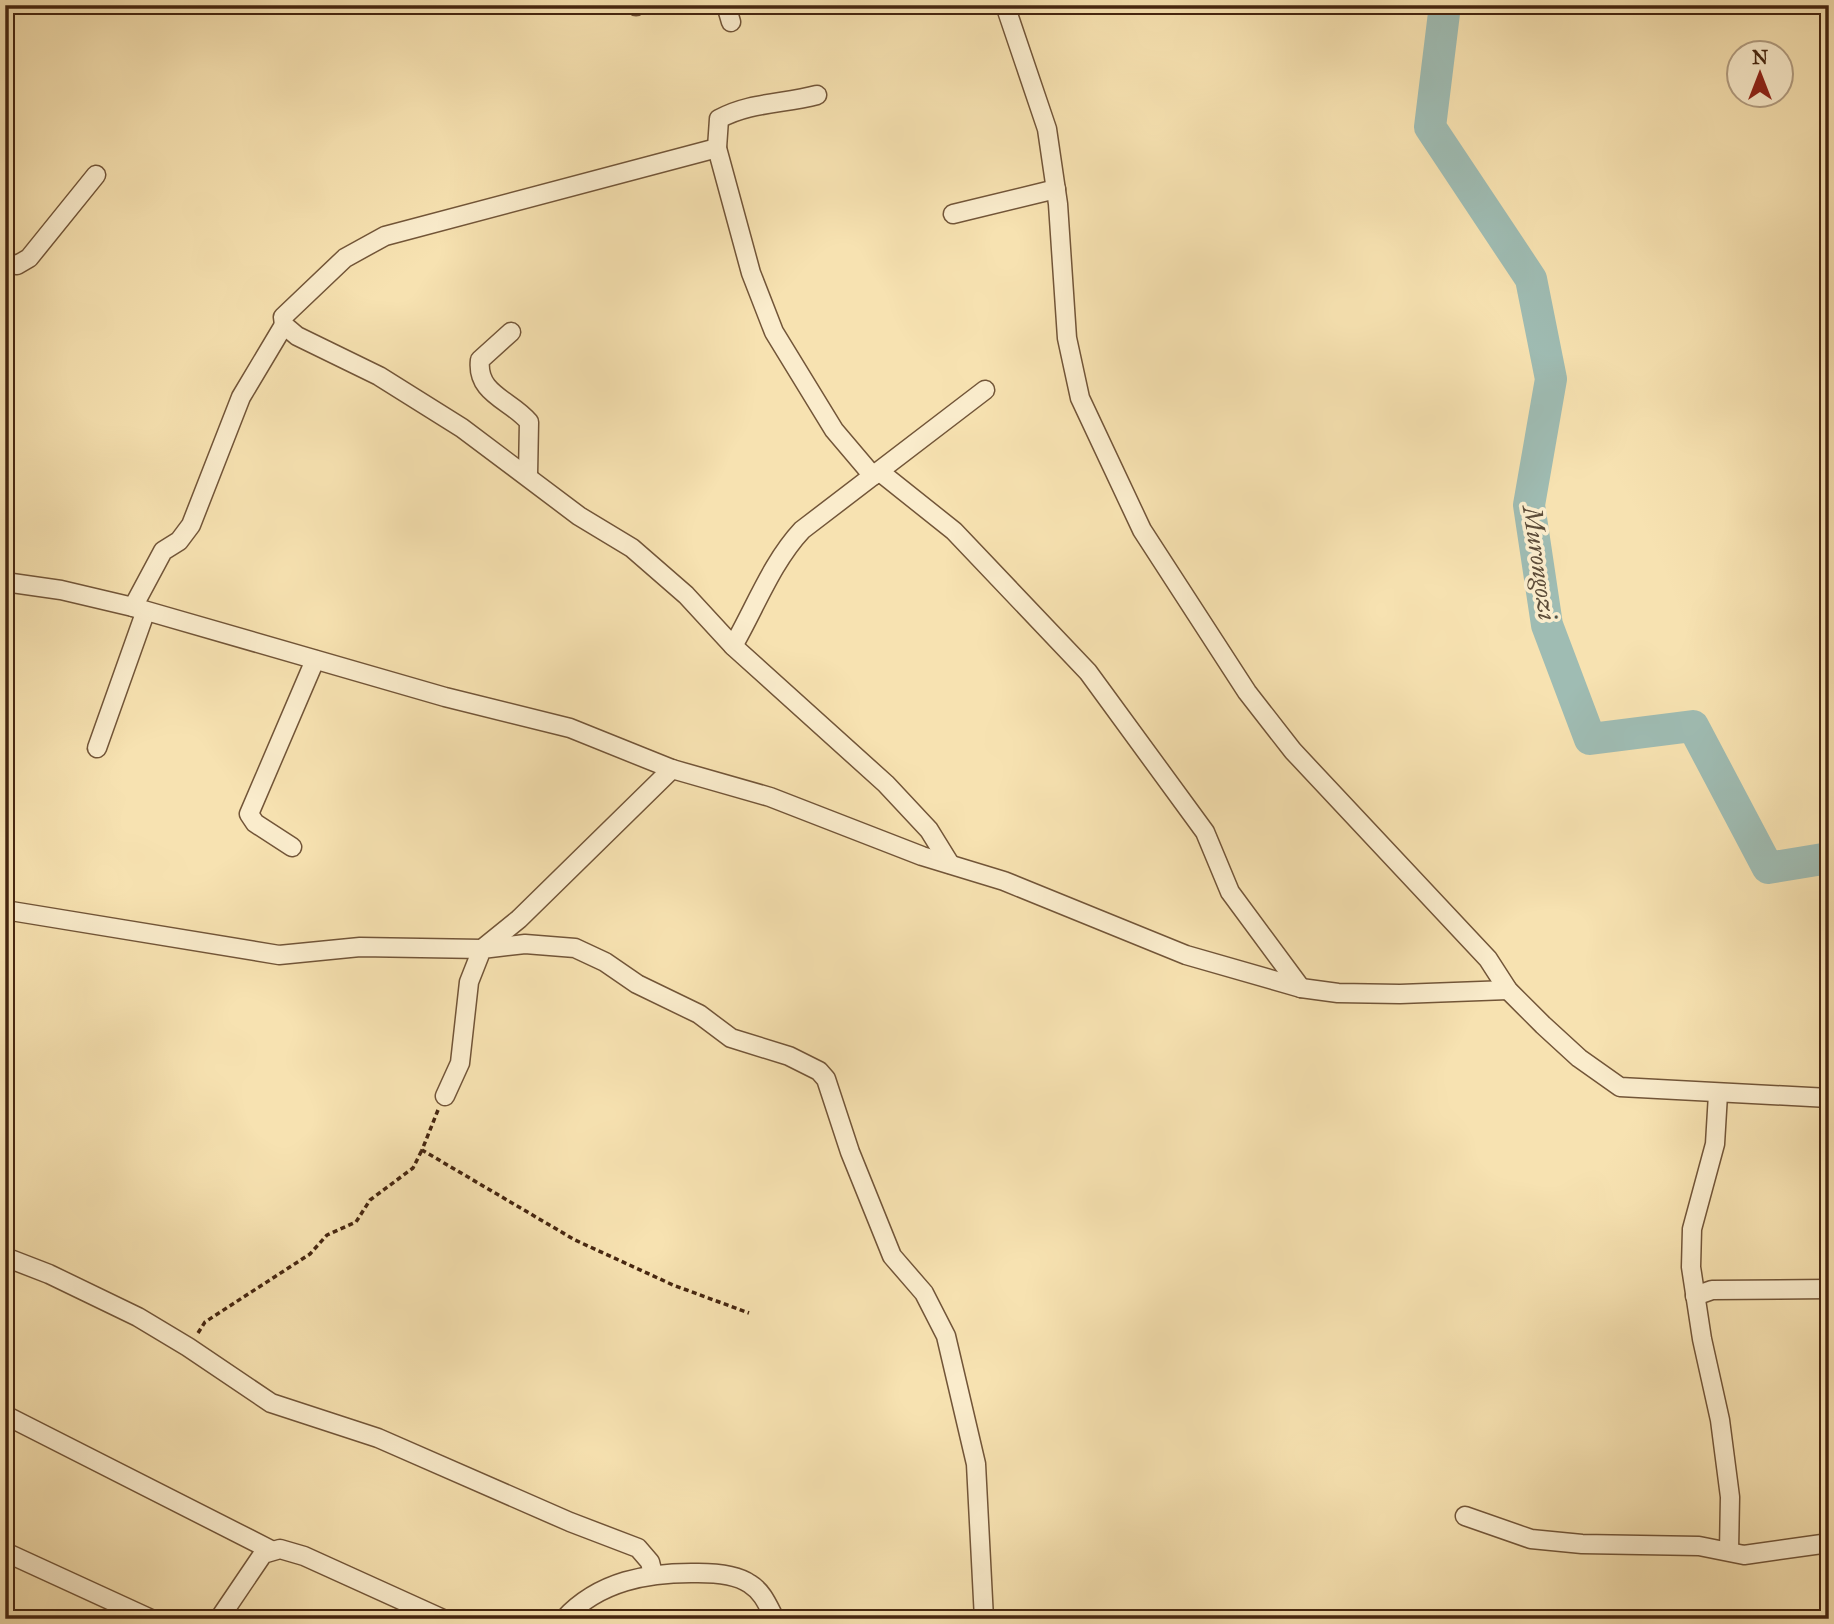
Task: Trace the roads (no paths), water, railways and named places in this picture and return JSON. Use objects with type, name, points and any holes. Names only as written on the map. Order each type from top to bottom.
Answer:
[{"type":"street","points":[[1005,5],[1047,129],[1056,189],[1067,338],[1080,398],[1142,530],[1247,692],[1293,751],[1488,958],[1508,990],[1579,1058],[1620,1087],[1829,1098]]},
{"type":"street","points":[[817,95],[797,101],[741,107],[719,119],[717,148],[751,273],[774,332],[834,430],[876,474],[954,531],[1088,672],[1205,832],[1230,892],[1301,988]]},
{"type":"street","points":[[97,748],[139,610],[163,551],[179,541],[191,526],[241,397],[284,325],[283,317],[345,257],[385,236],[717,148]]},
{"type":"street","points":[[5,262],[17,265],[29,258],[96,175]]},
{"type":"street","points":[[953,214],[1056,189]]},
{"type":"street","points":[[284,325],[297,337],[379,376],[462,428],[528,475],[579,516],[632,548],[687,595],[733,646],[886,783],[929,830],[950,864]]},
{"type":"street","points":[[511,332],[480,360],[478,373],[484,387],[529,422],[528,475]]},
{"type":"street","points":[[733,646],[793,539],[985,390]]},
{"type":"street","points":[[5,582],[61,590],[139,610],[570,728],[672,769],[770,797],[840,826],[1004,881],[1186,955],[1301,988],[1338,993],[1400,994],[1508,990]]},
{"type":"street","points":[[292,847],[255,823],[249,814],[315,660]]},
{"type":"street","points":[[445,1096],[460,1063],[469,982],[482,949],[519,919],[672,769]]},
{"type":"street","points":[[5,910],[279,955],[360,947],[482,949],[525,944],[575,948],[605,962],[637,984],[699,1014],[731,1038],[789,1056],[819,1072],[826,1079],[850,1152],[887,1246],[935,1310],[946,1336],[976,1464],[984,1619]]},
{"type":"street","points":[[1718,1094],[1715,1144],[1692,1228],[1691,1267],[1720,1420],[1730,1497],[1729,1551]]},
{"type":"street","points":[[5,1256],[116,1306],[188,1347],[271,1403],[378,1437],[570,1522],[638,1548],[650,1562],[653,1574]]},
{"type":"street","points":[[1695,1296],[1712,1290],[1829,1289]]},
{"type":"street","points":[[5,1415],[271,1550],[303,1556],[443,1619]]},
{"type":"street","points":[[1465,1517],[1531,1539],[1582,1544],[1699,1546],[1744,1555],[1782,1547],[1829,1543]]},
{"type":"street","points":[[219,1619],[258,1559],[271,1550]]},
{"type":"street","points":[[5,1552],[151,1619]]},
{"type":"street","points":[[564,1619],[590,1596],[653,1574],[711,1573],[749,1583],[762,1595],[775,1619]]},
{"type":"waterway","name":"Murongozi","points":[[1445,5],[1430,127],[1531,279],[1551,379],[1529,505],[1547,625],[1590,739],[1693,726],[1768,868],[1829,858]]}]
